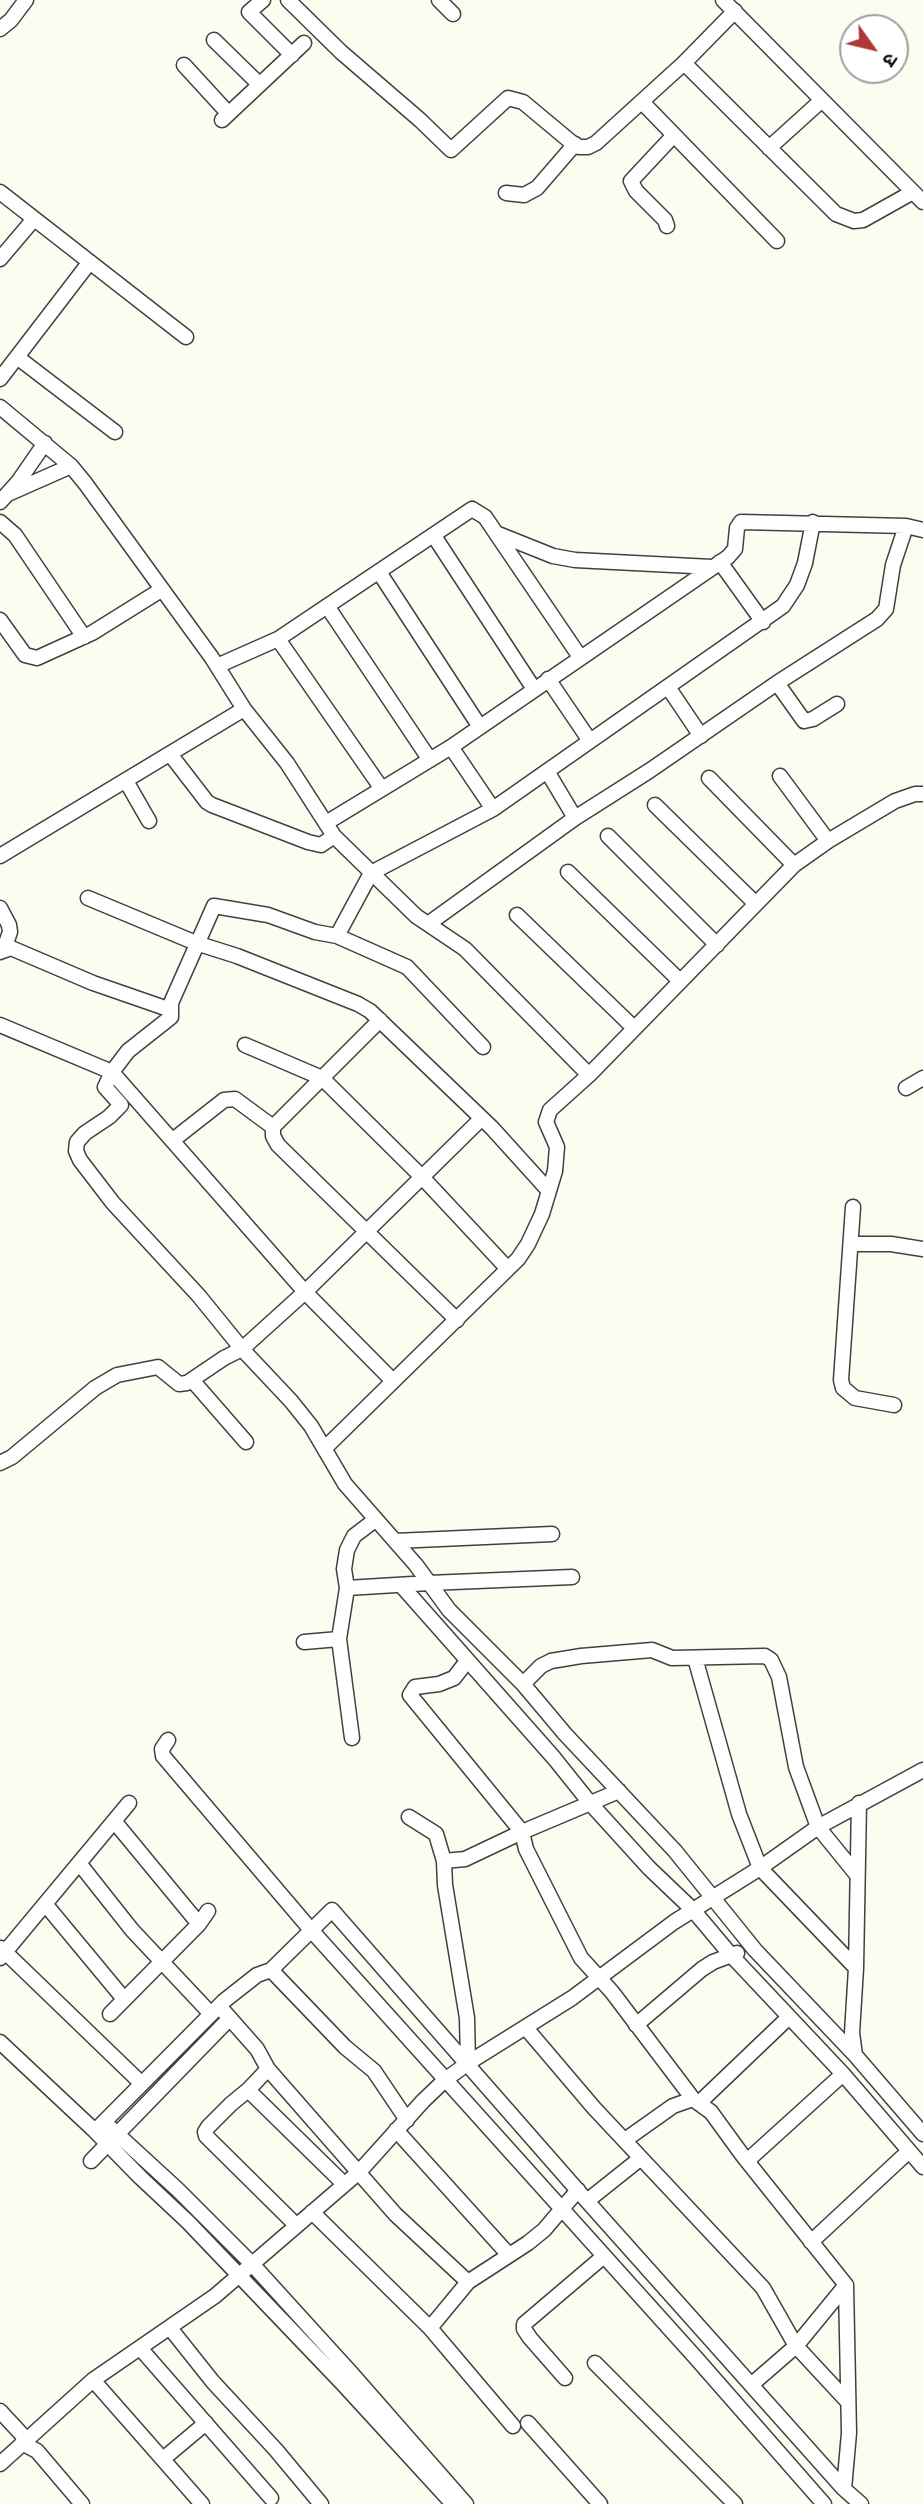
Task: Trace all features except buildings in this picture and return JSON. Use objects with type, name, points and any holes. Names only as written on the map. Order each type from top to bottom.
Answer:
[{"type":"street","points":[[0,29],[11,20],[26,0]]},
{"type":"street","points":[[263,0],[249,12],[292,55]]},
{"type":"street","points":[[288,0],[451,150],[508,98],[532,107],[575,144],[588,147],[642,102],[735,12]]},
{"type":"street","points":[[439,0],[453,15]]},
{"type":"street","points":[[684,63],[836,214],[845,219],[863,220],[918,197],[723,0]]},
{"type":"street","points":[[214,40],[258,84]]},
{"type":"street","points":[[184,65],[225,116],[304,43]]},
{"type":"street","points":[[769,148],[822,100]]},
{"type":"street","points":[[642,102],[777,241]]},
{"type":"street","points":[[667,226],[665,219],[636,191],[631,181],[674,135]]},
{"type":"street","points":[[506,192],[524,195],[537,188],[575,144]]},
{"type":"street","points":[[0,192],[186,337]]},
{"type":"street","points":[[0,258],[34,219]]},
{"type":"street","points":[[0,379],[89,263]]},
{"type":"street","points":[[17,357],[115,432]]},
{"type":"street","points":[[0,407],[71,466],[217,666],[244,709],[288,763],[334,836],[416,916],[465,949],[589,1075]]},
{"type":"street","points":[[5,497],[44,443]]},
{"type":"street","points":[[5,497],[71,466]]},
{"type":"street","points":[[217,666],[278,639],[472,509],[485,517],[580,657]]},
{"type":"street","points":[[0,522],[15,535],[84,637]]},
{"type":"street","points":[[326,823],[451,747],[716,565],[735,549],[737,528],[741,522],[906,526],[923,530]]},
{"type":"street","points":[[337,936],[371,873],[493,809],[783,606],[797,585],[805,563],[813,522]]},
{"type":"street","points":[[428,924],[575,818],[777,683],[877,620],[886,609],[892,565],[906,526]]},
{"type":"street","points":[[496,533],[522,545],[564,558],[716,565],[763,622]]},
{"type":"street","points":[[434,536],[534,689]]},
{"type":"street","points":[[379,572],[480,727]]},
{"type":"street","points":[[0,620],[25,655],[37,658],[84,637],[161,590]]},
{"type":"street","points":[[327,606],[429,760]]},
{"type":"street","points":[[278,639],[382,789]]},
{"type":"street","points":[[548,679],[590,741]]},
{"type":"street","points":[[777,683],[804,721],[813,719],[837,704]]},
{"type":"street","points":[[668,687],[701,736]]},
{"type":"street","points":[[0,856],[244,709]]},
{"type":"street","points":[[451,747],[493,809]]},
{"type":"street","points":[[170,754],[212,805],[308,842],[321,845],[334,836]]},
{"type":"street","points":[[547,771],[575,818]]},
{"type":"street","points":[[780,776],[828,841]]},
{"type":"street","points":[[709,778],[794,865]]},
{"type":"street","points":[[126,781],[149,821]]},
{"type":"street","points":[[325,1448],[518,1259],[528,1244],[550,1191],[555,1171],[557,1147],[546,1122],[550,1110],[589,1075],[794,865],[895,801],[923,794]]},
{"type":"street","points":[[655,805],[756,904]]},
{"type":"street","points":[[608,836],[717,945]]},
{"type":"street","points":[[568,873],[680,981]]},
{"type":"street","points":[[88,898],[196,943],[237,956],[358,1004],[380,1020],[550,1191]]},
{"type":"street","points":[[483,1047],[407,967],[337,936],[315,932],[268,915],[214,906],[171,1003],[171,1017],[128,1051],[112,1072],[105,1087],[121,1105],[109,1117],[85,1133],[77,1142],[76,1151],[113,1203],[291,1401],[311,1426],[345,1484],[395,1541],[449,1610],[523,1684],[565,1734],[675,1851],[755,1950],[855,2055],[923,2134]]},
{"type":"street","points":[[0,908],[10,932],[2,951]]},
{"type":"street","points":[[517,915],[634,1028]]},
{"type":"street","points":[[2,951],[11,948],[171,1010]]},
{"type":"street","points":[[380,1020],[273,1127],[273,1136],[278,1145],[457,1320]]},
{"type":"street","points":[[0,1025],[112,1072],[305,1292],[392,1381]]},
{"type":"street","points":[[245,1045],[323,1078],[422,1177],[507,1268]]},
{"type":"street","points":[[906,1088],[923,1077]]},
{"type":"street","points":[[173,1140],[224,1100],[235,1099],[273,1127]]},
{"type":"street","points":[[0,1463],[12,1457],[95,1388],[117,1375],[158,1367],[179,1384],[187,1383],[242,1349],[305,1292],[481,1119]]},
{"type":"street","points":[[853,1208],[841,1380],[843,1388],[855,1398],[894,1405]]},
{"type":"street","points":[[851,1244],[891,1244],[923,1249]]},
{"type":"street","points":[[192,1380],[246,1442]]},
{"type":"street","points":[[352,1738],[339,1639],[347,1588],[344,1570],[346,1550],[354,1536],[376,1520]]},
{"type":"street","points":[[395,1541],[552,1534]]},
{"type":"street","points":[[347,1588],[572,1577]]},
{"type":"street","points":[[401,1585],[649,1868],[693,1910],[730,1954],[843,2074],[923,2167]]},
{"type":"street","points":[[304,1642],[339,1639]]},
{"type":"street","points":[[523,1684],[541,1666],[551,1661],[581,1656],[652,1650],[672,1658],[758,1655],[771,1660],[779,1677],[796,1767],[818,1827],[857,1875]]},
{"type":"street","points":[[695,1658],[739,1814],[760,1868],[856,1968]]},
{"type":"street","points":[[467,1661],[454,1678],[415,1688],[410,1695],[522,1832],[526,1849],[581,1958],[612,1992],[696,2101],[711,2112],[846,2285],[849,2433],[844,2489]]},
{"type":"street","points":[[168,1741],[162,1749],[163,1756],[312,1930],[824,2504]]},
{"type":"street","points":[[0,2464],[93,2380],[215,2296],[343,2183],[359,2172],[445,2080],[572,1998],[597,1977],[693,1910],[818,1827],[923,1770]]},
{"type":"street","points":[[444,1861],[465,1860],[522,1832],[619,1791]]},
{"type":"street","points":[[130,1803],[47,1905],[2,1953],[141,2083]]},
{"type":"street","points":[[855,2055],[852,2033],[859,1803]]},
{"type":"street","points":[[409,1817],[436,1834],[444,1861],[445,1885],[467,2018],[468,2063]]},
{"type":"street","points":[[114,1821],[199,1924]]},
{"type":"street","points":[[79,1863],[160,1961],[215,2010],[230,2018],[257,2049],[268,2069],[395,2214],[468,2282]]},
{"type":"street","points":[[47,1905],[124,1999]]},
{"type":"street","points":[[99,2126],[215,2010],[257,1975],[271,1970],[332,1910],[582,2196],[844,2489],[861,2504]]},
{"type":"street","points":[[110,2014],[199,1924],[208,1911]]},
{"type":"street","points":[[636,2025],[702,1969],[730,1954],[755,1950]]},
{"type":"street","points":[[271,1970],[345,2047],[374,2071],[401,2125],[508,2254]]},
{"type":"street","points":[[625,2140],[673,2106],[696,2101],[789,2017]]},
{"type":"street","points":[[91,2161],[230,2018]]},
{"type":"street","points":[[526,2028],[594,2108],[763,2288],[796,2346],[848,2402]]},
{"type":"street","points":[[0,2042],[99,2126],[453,2504]]},
{"type":"street","points":[[268,2069],[205,2132],[296,2225]]},
{"type":"street","points":[[747,2161],[843,2074]]},
{"type":"street","points":[[248,2090],[343,2183]]},
{"type":"street","points":[[111,2140],[178,2190],[251,2264],[466,2504]]},
{"type":"street","points":[[811,2242],[909,2151]]},
{"type":"street","points":[[430,2328],[468,2282],[528,2243],[562,2210],[642,2158]]},
{"type":"street","points":[[312,2212],[430,2328],[600,2504]]},
{"type":"street","points":[[565,2378],[530,2338],[524,2324],[604,2256]]},
{"type":"street","points":[[751,2385],[796,2346],[846,2285]]},
{"type":"street","points":[[170,2328],[213,2382],[276,2449],[321,2504]]},
{"type":"street","points":[[140,2348],[271,2498]]},
{"type":"street","points":[[595,2363],[735,2504]]},
{"type":"street","points":[[93,2380],[202,2504]]},
{"type":"street","points":[[0,2411],[82,2504]]},
{"type":"street","points":[[163,2459],[206,2423]]}]
